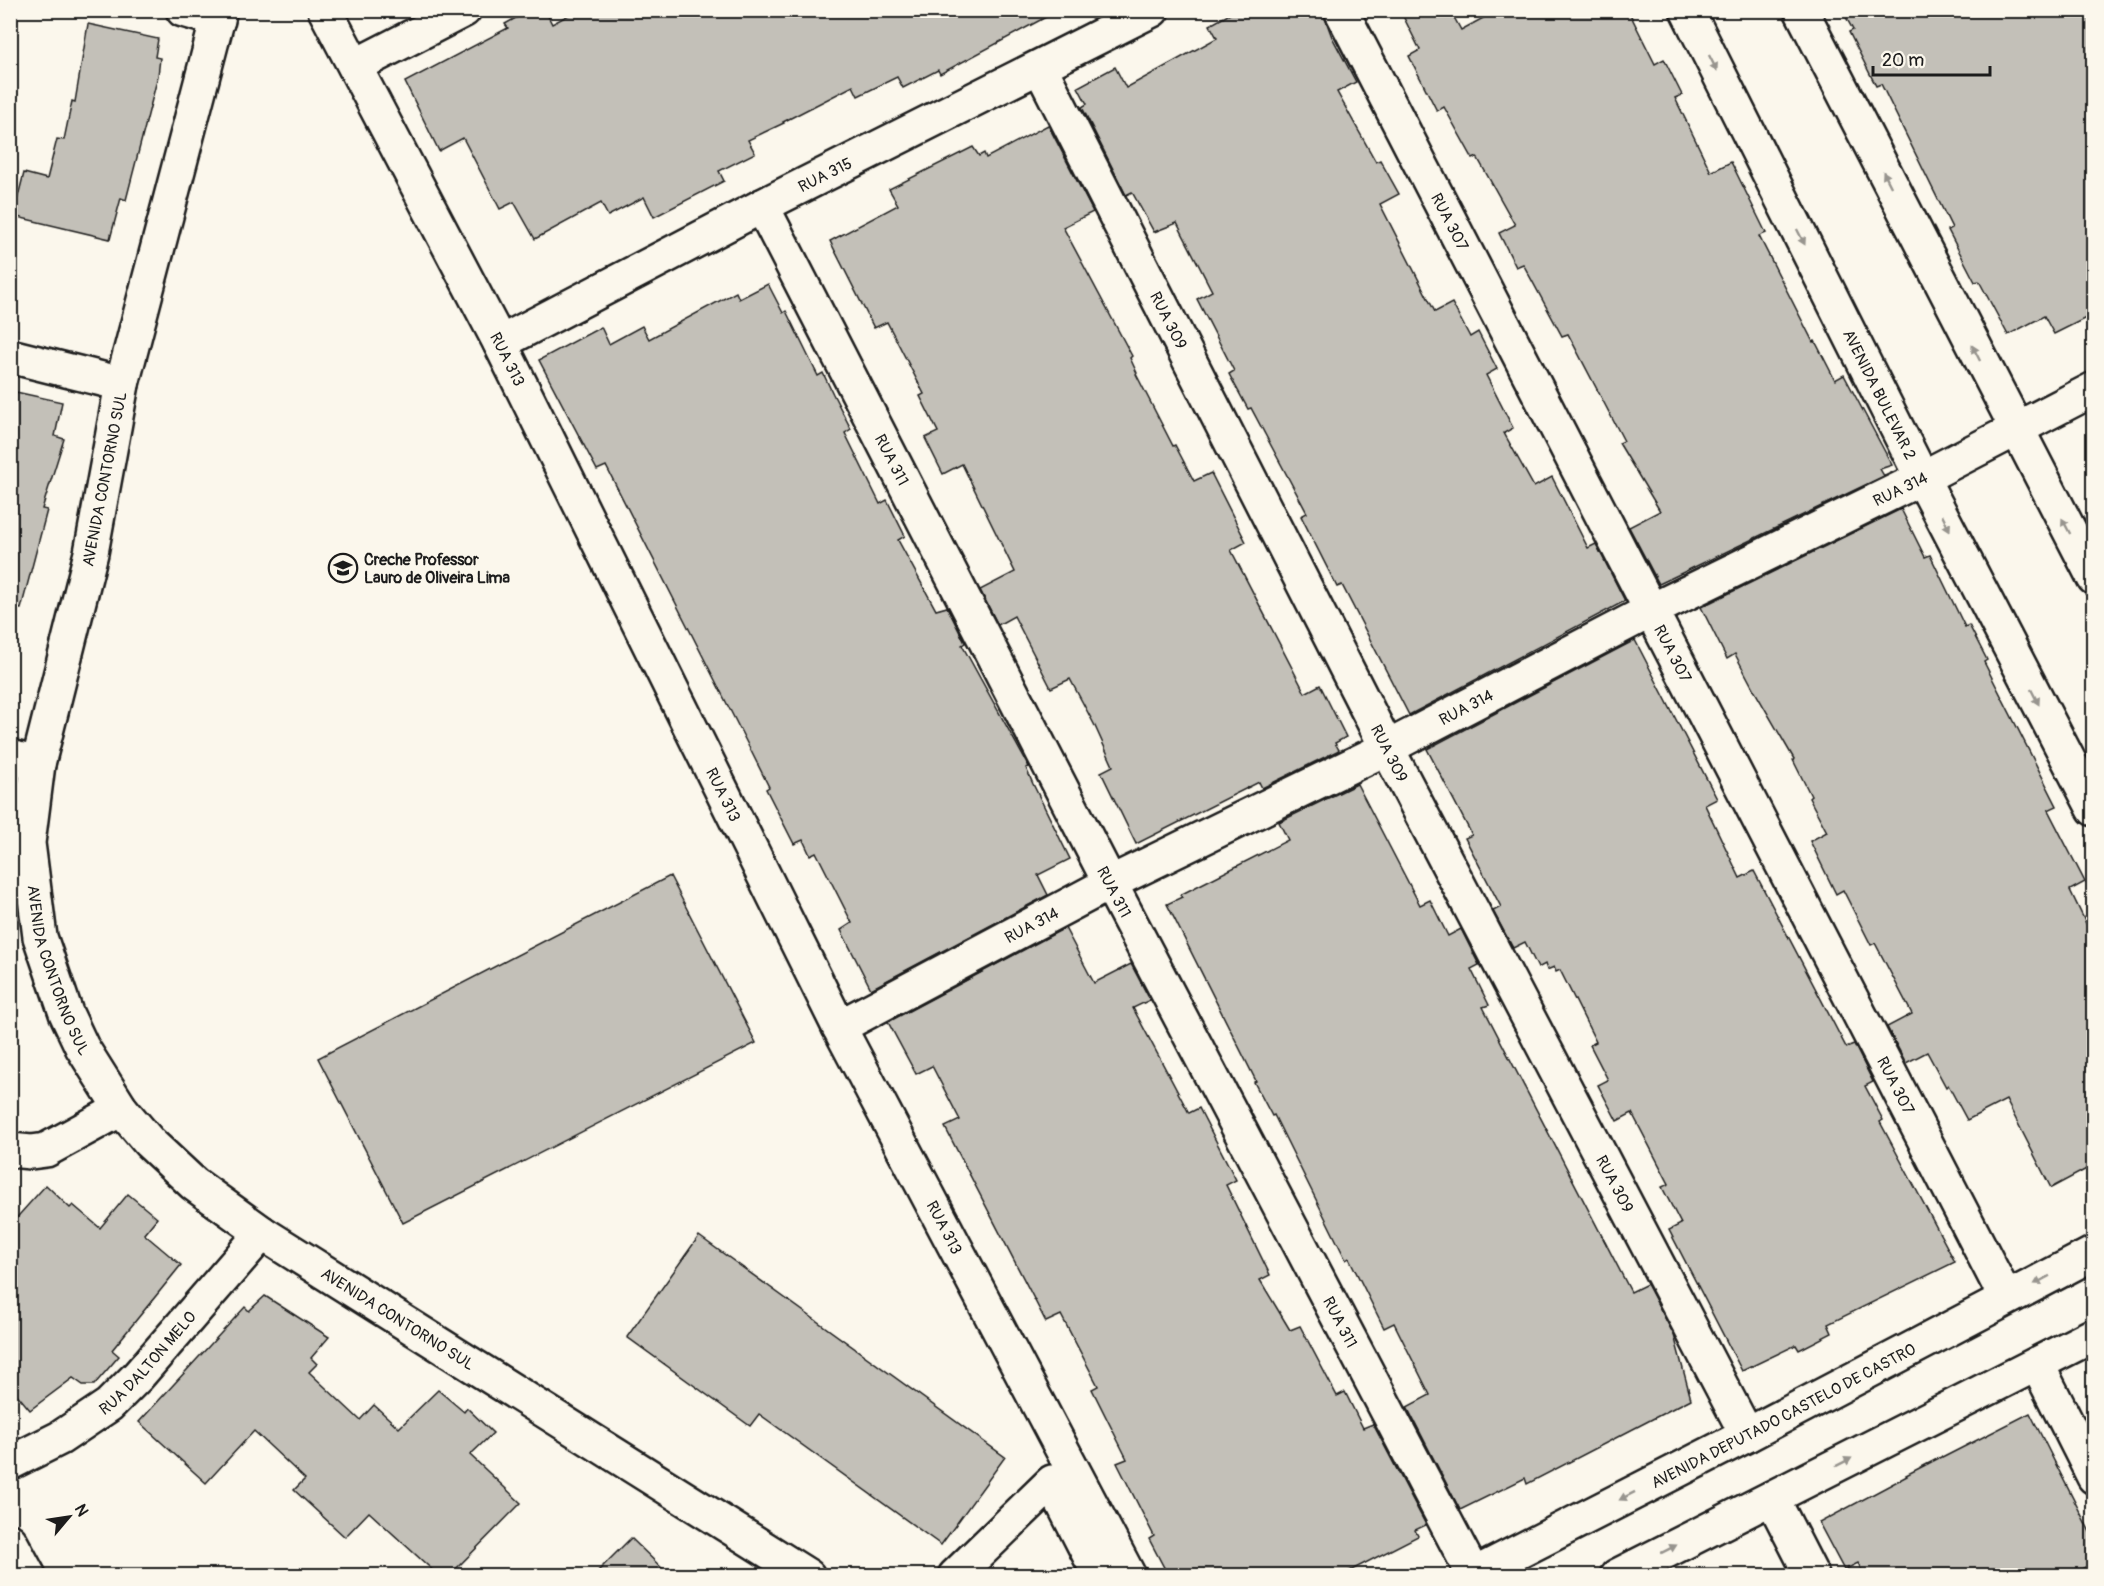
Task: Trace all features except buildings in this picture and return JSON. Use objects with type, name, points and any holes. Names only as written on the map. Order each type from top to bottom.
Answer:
[{"type":"street","points":[[183,10],[219,15]]},
{"type":"street","name":"RUA 313","points":[[325,10],[500,343],[839,1027],[1129,1575]]},
{"type":"street","points":[[355,66],[464,10]]},
{"type":"street","name":"RUA 315","points":[[500,343],[762,206],[1152,10]]},
{"type":"street","name":"RUA 307","points":[[1341,10],[2006,1298]]},
{"type":"street","name":"AVENIDA BULEVAR 2","points":[[1687,10],[1922,478],[2094,809]]},
{"type":"street","points":[[1801,10],[2094,578]]},
{"type":"street","name":"AVENIDA CONTORNO SUL","points":[[219,15],[122,384],[91,553],[24,760],[28,843],[40,937],[66,1013],[82,1047],[121,1109],[149,1142],[194,1184],[262,1233],[807,1575]]},
{"type":"street","name":"RUA 309","points":[[1040,67],[1388,748],[1747,1435]]},
{"type":"street","name":"RUA 311","points":[[762,206],[1110,883],[1472,1575]]},
{"type":"street","points":[[10,356],[122,384]]},
{"type":"street","name":"RUA 314","points":[[839,1027],[1110,883],[1388,748],[1650,611],[1922,478],[2094,389]]},
{"type":"street","points":[[10,1150],[31,1152],[46,1150],[121,1109]]},
{"type":"street","name":"RUA DALTON MELO","points":[[10,1463],[60,1438],[109,1405],[138,1376],[262,1233]]},
{"type":"street","name":"AVENIDA DEPUTADO CASTELO DE CASTRO","points":[[1472,1575],[1747,1435],[2094,1253]]},
{"type":"street","points":[[1617,1575],[2094,1335]]},
{"type":"street","points":[[2037,1364],[2094,1476]]},
{"type":"street","points":[[955,1575],[1052,1482],[1100,1575]]},
{"type":"street","points":[[1772,1498],[1812,1575]]},
{"type":"street","points":[[10,1541],[29,1575]]},
{"type":"place","name":"Creche Professor Lauro de Oliveira Lima","points":[[343,568]]}]
